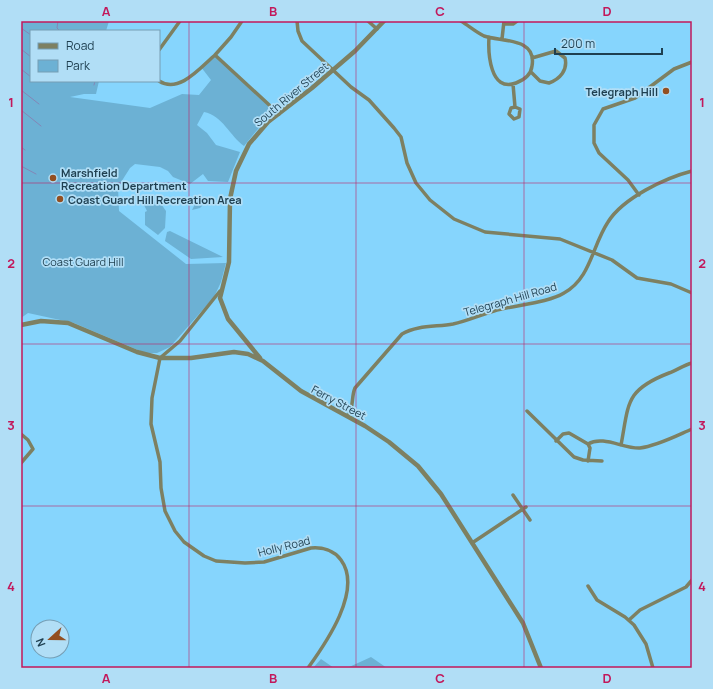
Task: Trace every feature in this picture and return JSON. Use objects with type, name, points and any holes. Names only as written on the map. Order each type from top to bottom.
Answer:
[{"type":"street","points":[[160,49],[180,21]]},
{"type":"street","points":[[160,82],[168,86],[181,82],[215,55],[231,37],[242,21]]},
{"type":"street","points":[[298,21],[298,31],[302,41],[351,87],[369,100],[401,137],[407,163],[416,183],[430,200],[444,213],[458,222],[479,231],[505,235],[555,238],[612,260],[636,278],[671,284],[692,293]]},
{"type":"street","points":[[368,21],[377,30]]},
{"type":"street","name":"South River Street","points":[[263,361],[226,315],[220,298],[229,262],[230,197],[236,171],[253,139],[268,122],[334,70],[377,30],[384,21]]},
{"type":"street","points":[[461,21],[479,33],[520,44],[529,51],[532,58],[531,72],[526,78],[513,84],[502,82],[493,71],[488,56],[490,37]]},
{"type":"street","points":[[502,39],[505,23],[513,24],[517,21]]},
{"type":"street","points":[[531,72],[540,81],[549,83],[561,75],[566,64],[565,58],[556,51],[532,58]]},
{"type":"street","points":[[215,55],[279,114]]},
{"type":"street","points":[[639,195],[628,180],[599,153],[594,143],[594,125],[603,109],[635,98],[674,69],[692,62]]},
{"type":"street","points":[[513,84],[515,107]]},
{"type":"street","name":"Telegraph Hill Road","points":[[348,416],[351,411],[352,394],[355,388],[402,334],[412,330],[461,322],[493,311],[559,296],[570,290],[582,278],[612,216],[639,195],[676,175],[692,171]]},
{"type":"street","name":"South River Street","points":[[160,358],[180,341],[222,288]]},
{"type":"street","name":"Ferry Street","points":[[21,324],[41,321],[68,323],[137,352],[160,358],[191,358],[234,352],[248,354],[263,361],[301,391],[348,416],[389,442],[424,472],[441,494],[523,623],[541,668]]},
{"type":"street","name":"Holly Road","points":[[160,358],[152,398],[152,429],[160,462],[161,488],[165,511],[175,531],[184,542],[204,556],[216,561],[245,563],[264,562],[318,547],[333,552],[344,564],[349,582],[345,600],[329,639],[308,668]]},
{"type":"street","points":[[621,445],[629,404],[635,392],[650,381],[692,363]]},
{"type":"street","points":[[527,411],[574,457],[588,461],[602,461]]},
{"type":"street","points":[[588,444],[595,441],[633,448],[645,447],[692,429]]},
{"type":"street","points":[[556,441],[563,434],[569,433],[588,444],[590,448],[588,461]]},
{"type":"street","points":[[21,434],[28,440],[33,449],[21,463]]},
{"type":"street","points":[[514,495],[525,508],[530,520]]},
{"type":"street","points":[[472,543],[525,508]]},
{"type":"street","points":[[629,620],[640,610],[686,587],[692,580]]},
{"type":"street","points":[[588,586],[597,600],[617,611],[629,620],[643,640],[653,668]]},
{"type":"green space","name":"Coast Guard Hill","points":[[21,21],[109,21],[106,30],[30,30],[30,82],[99,82],[96,94],[84,94],[70,97],[150,108],[182,94],[199,95],[211,80],[201,67],[215,55],[274,109],[274,113],[262,124],[244,146],[221,121],[204,112],[197,125],[207,133],[216,145],[240,152],[228,182],[208,181],[203,174],[190,184],[173,177],[168,171],[160,167],[135,164],[130,168],[118,187],[119,211],[186,264],[226,263],[221,282],[214,297],[170,347],[157,353],[145,353],[74,323],[28,313],[21,318]]},
{"type":"green space","points":[[195,199],[202,206],[192,210],[195,204],[193,200]]},
{"type":"green space","points":[[147,200],[153,202],[159,201],[166,211],[165,228],[158,235],[145,225],[145,212],[147,211],[144,205]]},
{"type":"green space","points":[[170,231],[223,257],[191,259],[165,241],[167,232]]},
{"type":"green space","points":[[371,657],[387,668],[347,668]]},
{"type":"green space","points":[[321,659],[334,668],[313,668]]},
{"type":"waterway","points":[[58,21],[57,28],[59,30]]},
{"type":"waterway","points":[[21,28],[30,34]]},
{"type":"waterway","points":[[21,49],[30,56]]},
{"type":"waterway","points":[[21,69],[30,76]]},
{"type":"waterway","points":[[21,90],[39,104]]},
{"type":"waterway","points":[[21,110],[41,126]]},
{"type":"waterway","points":[[21,147],[25,150]]},
{"type":"waterway","points":[[21,166],[36,174]]},
{"type":"place","name":"Telegraph Hill","points":[[666,91]]},
{"type":"place","name":"Marshfield Recreation Department","points":[[53,178]]},
{"type":"place","name":"Coast Guard Hill Recreation Area","points":[[60,199]]}]
